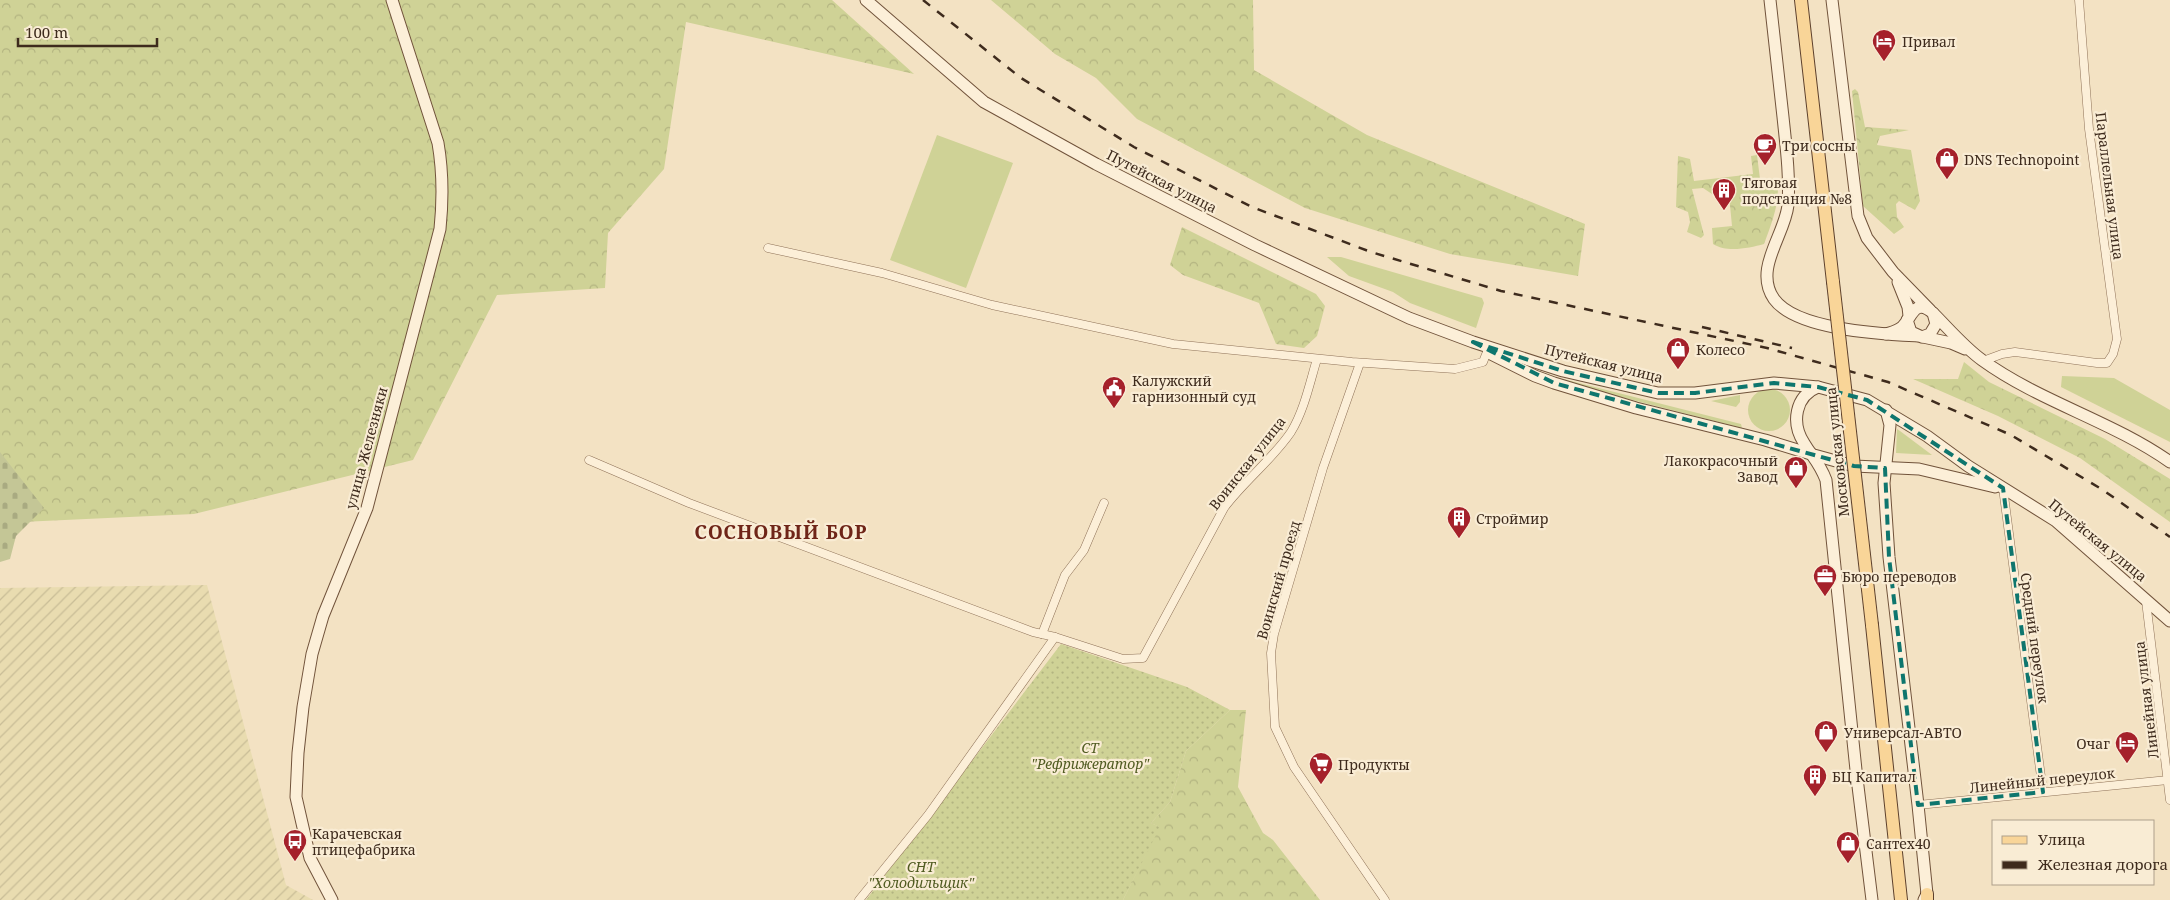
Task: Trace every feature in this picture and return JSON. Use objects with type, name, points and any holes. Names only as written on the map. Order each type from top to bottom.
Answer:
[{"type":"main road","name":"улица Железняки","points":[[332,900],[310,858],[296,797],[303,707],[312,654],[323,616],[367,508],[440,229],[442,204],[441,163],[438,143],[392,0]]},
{"type":"main road","name":"Путейская улица","points":[[866,0],[984,102],[1096,164],[1255,245],[1409,318],[1473,342],[1563,370],[1658,393],[1696,394],[1774,383],[1818,387],[1867,400],[1927,436],[2002,488],[2056,521],[2170,621]]},
{"type":"main road","points":[[1770,0],[1786,144],[1788,188],[1784,222],[1768,264],[1768,287],[1773,298],[1793,314],[1842,329],[1882,335],[1920,336],[1950,342],[1973,353]]},
{"type":"main road","name":"Московская улица","points":[[1802,0],[1901,900]]},
{"type":"main road","points":[[1832,0],[1858,216],[1867,238],[1892,272],[1904,294],[1908,307],[1908,318],[1911,332],[1920,336],[1930,334],[1935,328],[1936,320],[1931,311],[1918,308],[1908,318],[1895,331],[1882,335]]},
{"type":"main road","points":[[1892,272],[1983,361],[2023,385],[2108,426],[2170,462]]},
{"type":"main road","name":"Путейская улица","points":[[1473,342],[1487,352],[1535,376],[1636,408],[1765,440],[1854,466],[1919,469],[2002,488]]},
{"type":"main road","points":[[1818,387],[1803,396],[1797,418],[1798,430],[1804,443],[1814,455],[1826,480],[1856,770],[1872,900]]},
{"type":"main road","points":[[1886,410],[1890,426],[1884,484],[1889,557],[1918,806],[1926,898]]},
{"type":"street","name":"Параллельная улица","points":[[1983,361],[2002,354],[2016,352],[2107,363],[2114,354],[2117,339],[2089,129],[2079,0]]},
{"type":"street","points":[[768,248],[882,273],[992,305],[1173,344],[1360,363],[1455,369],[1483,362],[1487,352]]},
{"type":"street","name":"Воинская улица","points":[[1055,637],[1124,659],[1143,658],[1224,508],[1234,495],[1266,464],[1292,431],[1317,358]]},
{"type":"street","name":"Воинский проезд","points":[[1360,363],[1323,468],[1274,634],[1271,653],[1275,727],[1294,767],[1385,900]]},
{"type":"street","points":[[589,460],[690,503],[1033,632],[1055,637],[928,815],[859,900]]},
{"type":"street","name":"Средний переулок","points":[[2002,488],[2044,792]]},
{"type":"street","points":[[1042,634],[1065,575],[1084,550],[1104,503]]},
{"type":"street","name":"Линейная улица","points":[[2146,598],[2170,800]]},
{"type":"street","name":"Линейный переулок","points":[[1918,806],[2168,780]]},
{"type":"highlighted area","points":[[1473,342],[1563,371],[1658,393],[1695,393],[1774,383],[1818,387],[1867,400],[2003,488],[2043,792],[1918,805],[1889,557],[1885,468],[1854,466],[1554,383]]},
{"type":"shaded area","points":[[207,585],[286,885],[313,900],[0,900],[0,588]]},
{"type":"green space","points":[[0,0],[832,0],[914,74],[686,22],[664,169],[608,233],[605,288],[497,295],[413,460],[194,514],[0,523]]},
{"type":"green space","points":[[991,0],[1253,0],[1254,70],[1367,135],[1585,224],[1578,276],[1450,254],[1305,208],[1137,119],[1096,78],[1055,54]]},
{"type":"green space","points":[[1855,89],[1858,92],[1865,127],[1909,130],[1880,136],[1877,145],[1911,150],[1920,201],[1915,210],[1899,201],[1896,204],[1897,217],[1904,227],[1894,234],[1863,206],[1852,91]]},
{"type":"green space","points":[[937,135],[1013,163],[966,288],[890,260]]},
{"type":"green space","points":[[1757,155],[1760,179],[1777,178],[1778,187],[1775,211],[1764,244],[1731,249],[1713,244],[1712,228],[1732,226],[1729,195],[1715,196],[1703,188],[1692,189],[1704,235],[1701,238],[1687,232],[1690,222],[1688,212],[1676,207],[1678,156],[1690,159],[1694,181],[1753,174],[1751,156]]},
{"type":"green space","points":[[1182,227],[1316,294],[1325,306],[1317,336],[1304,348],[1276,344],[1259,303],[1183,275],[1170,265]]},
{"type":"green space","points":[[1327,257],[1341,257],[1482,298],[1484,303],[1476,328],[1410,303],[1393,292],[1349,276]]},
{"type":"green space","points":[[1964,362],[1989,382],[2105,439],[2170,479],[2170,522],[2080,458],[1998,416],[1913,379],[1958,379]]},
{"type":"green space","points":[[2062,376],[2114,378],[2170,410],[2170,442],[2061,387]]},
{"type":"green space","points":[[1563,379],[1741,424],[1742,428],[1570,384]]},
{"type":"green space","points":[[1769,389],[1784,395],[1790,410],[1784,425],[1769,431],[1754,425],[1748,410],[1754,395]]},
{"type":"green space","points":[[1740,395],[1740,402],[1736,407],[1711,401]]},
{"type":"green space","points":[[1897,429],[1900,431],[1932,455],[1896,453]]},
{"type":"green space","points":[[0,452],[44,508],[16,536],[10,559],[0,562]]},
{"type":"green space","name":"СТ \"Рефрижератор\"","points":[[1061,644],[1187,687],[1230,710],[1186,751],[1170,802],[1151,823],[1160,827],[1123,900],[866,900]]},
{"type":"green space","points":[[1230,710],[1246,710],[1238,787],[1263,833],[1273,840],[1320,900],[1123,900],[1159,827],[1151,823],[1170,802],[1186,751]]},
{"type":"railway","points":[[923,0],[1021,78],[1134,147],[1252,207],[1371,252],[1501,291],[1767,348],[1888,382],[2011,435],[2103,490],[2170,537]]},
{"type":"railway","points":[[1702,327],[1792,348]]},
{"type":"place","name":"Привал","points":[[1884,62]]},
{"type":"place","name":"Три сосны","points":[[1765,166]]},
{"type":"place","name":"DNS Technopoint","points":[[1947,180]]},
{"type":"place","name":"Тяговая подстанция №8","points":[[1724,211]]},
{"type":"place","name":"Колесо","points":[[1678,370]]},
{"type":"place","name":"Калужский гарнизонный суд","points":[[1114,409]]},
{"type":"place","name":"Лакокрасочный Завод","points":[[1796,489]]},
{"type":"place","name":"Строймир","points":[[1459,539]]},
{"type":"place","name":"Бюро переводов","points":[[1825,597]]},
{"type":"place","name":"Универсал-АВТО","points":[[1826,753]]},
{"type":"place","name":"Очаг","points":[[2127,764]]},
{"type":"place","name":"Продукты","points":[[1321,785]]},
{"type":"place","name":"БЦ Капитал","points":[[1815,797]]},
{"type":"place","name":"Карачевская птицефабрика","points":[[295,862]]},
{"type":"place","name":"Сантех40","points":[[1848,864]]},
{"type":"district","name":"СОСНОВЫЙ БОР","points":[[781,532]]},
{"type":"park label","name":"СНТ \"Холодильщик\"","points":[[921,874]]}]
